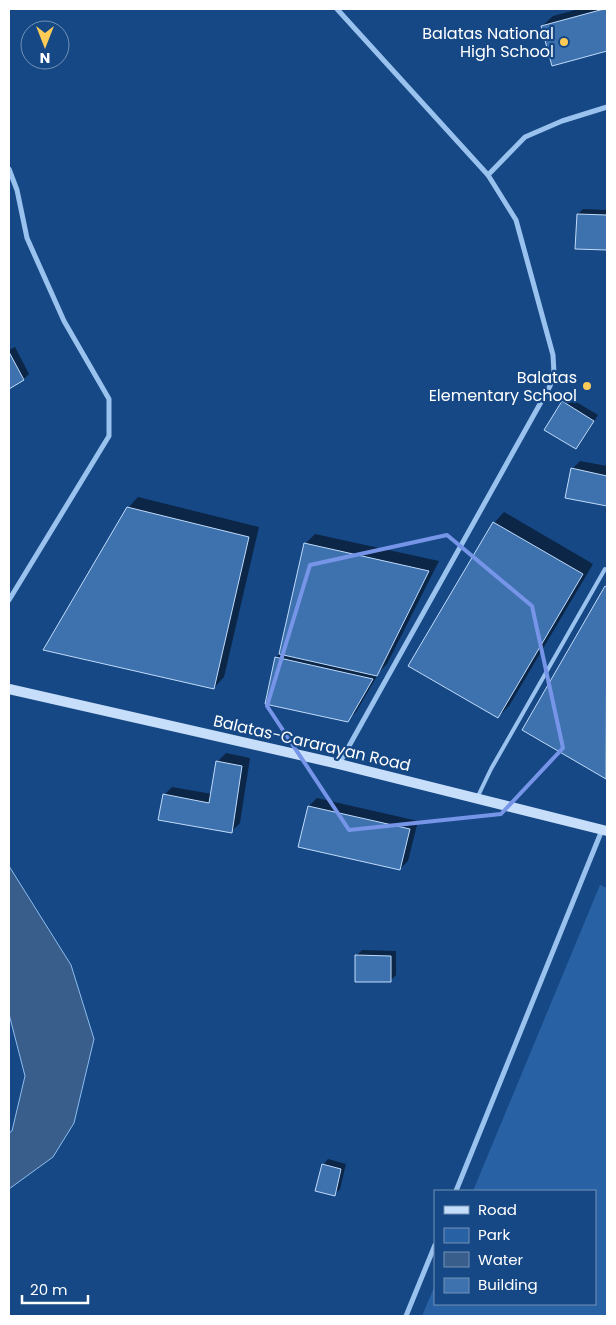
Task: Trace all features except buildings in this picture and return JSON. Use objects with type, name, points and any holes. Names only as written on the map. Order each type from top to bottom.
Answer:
[{"type":"main road","name":"Balatas-Cararayan Road","points":[[9,688],[339,764],[604,830]]},
{"type":"street","points":[[337,9],[488,175],[516,220],[553,355],[554,372],[550,386],[339,764]]},
{"type":"street","points":[[488,175],[525,137],[562,121],[607,108]]},
{"type":"street","points":[[9,169],[17,190],[27,238],[64,320],[109,400],[110,416],[109,436],[9,600]]},
{"type":"street","points":[[456,1190],[604,830]]},
{"type":"street","points":[[406,1316],[434,1247]]},
{"type":"lane","points":[[477,797],[501,751],[605,569],[607,570]]},
{"type":"highlighted area","points":[[447,535],[532,606],[563,748],[501,814],[349,830],[267,706],[310,565]]},
{"type":"green space","points":[[600,885],[607,888],[607,1316],[422,1316],[434,1287],[434,1305],[596,1305],[596,1190],[473,1190]]},
{"type":"water","points":[[9,866],[71,965],[94,1039],[74,1123],[53,1157],[9,1189],[9,1133],[12,1131],[25,1076],[9,1014]]},
{"type":"place","name":"Balatas National High School","points":[[564,42]]},
{"type":"place","name":"Balatas Elementary School","points":[[587,386]]}]
